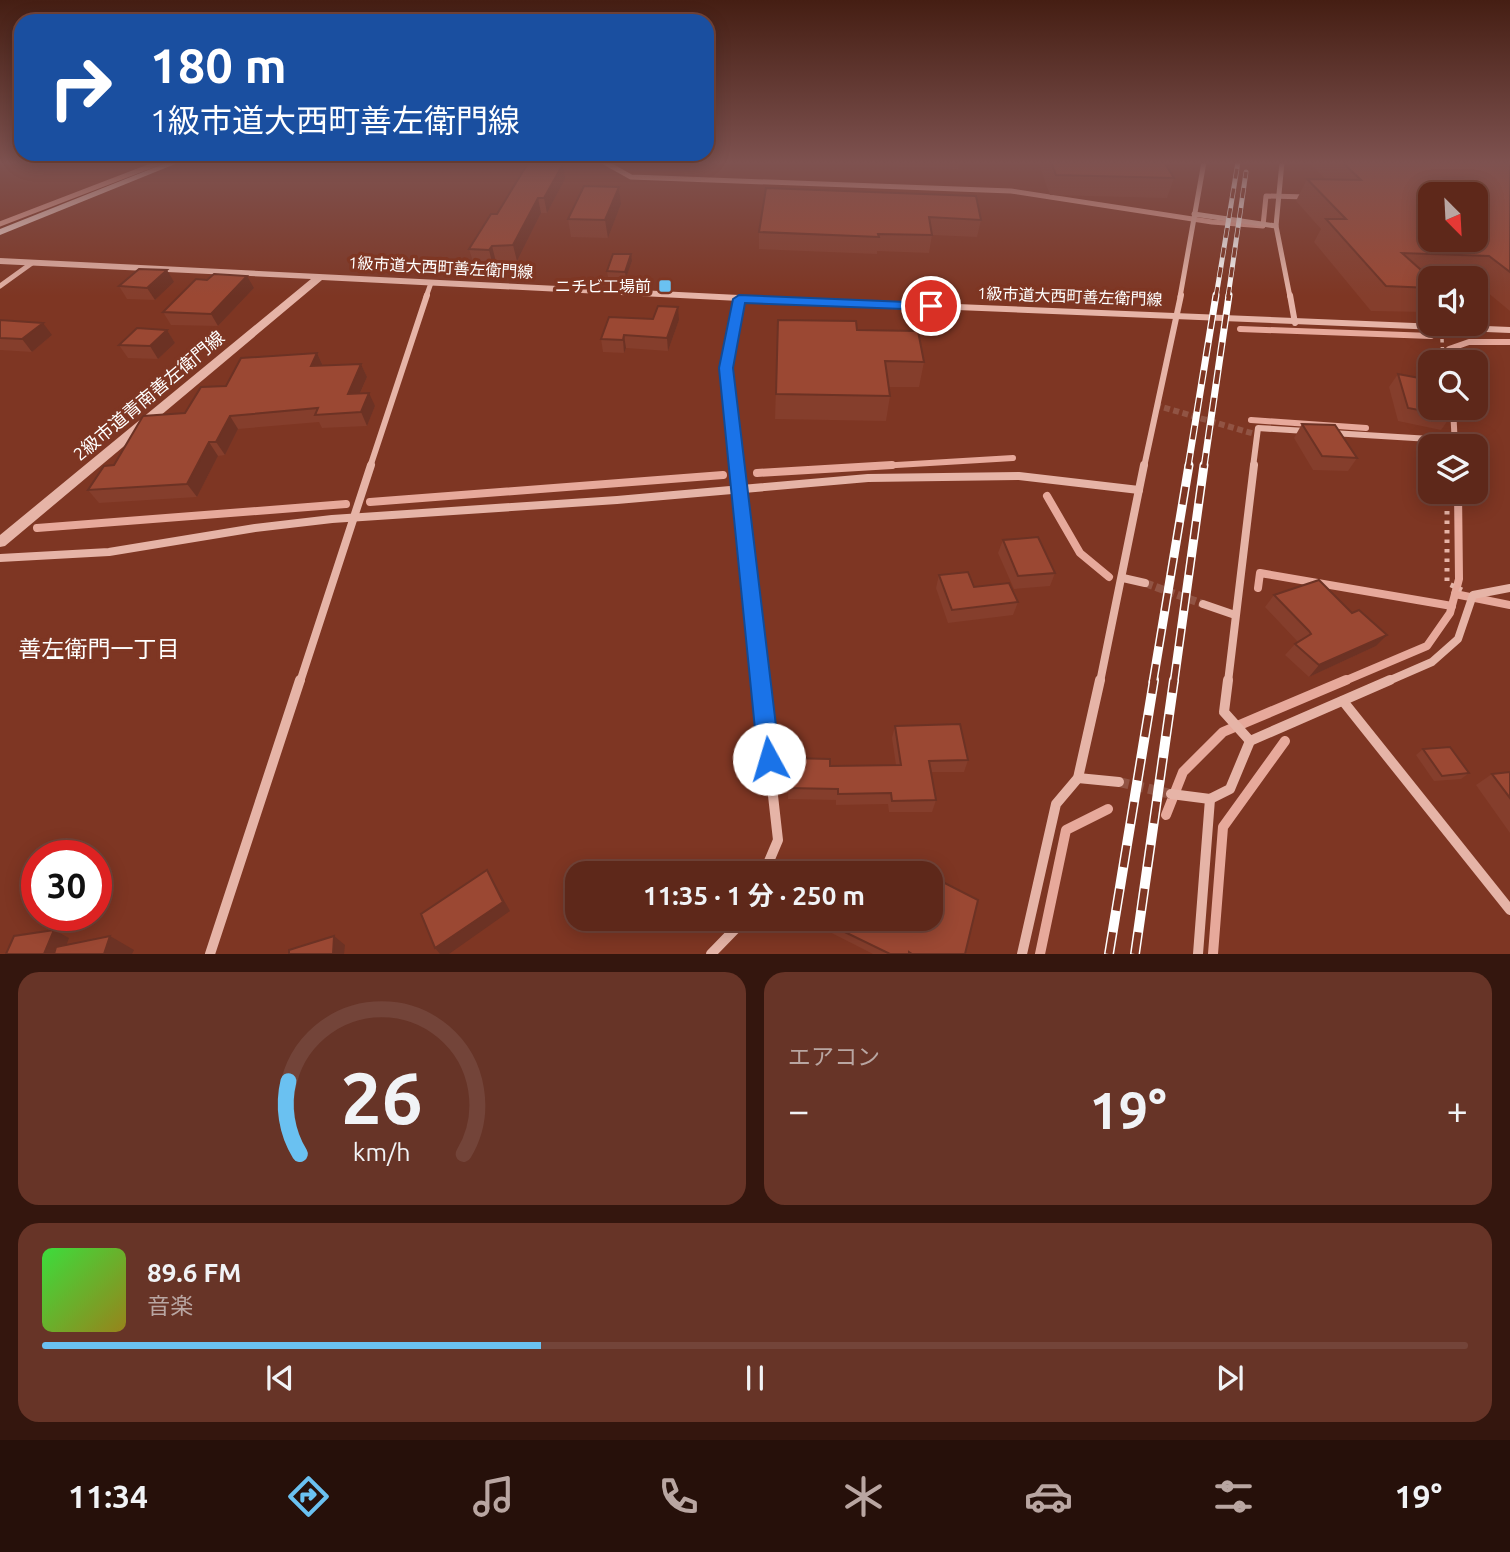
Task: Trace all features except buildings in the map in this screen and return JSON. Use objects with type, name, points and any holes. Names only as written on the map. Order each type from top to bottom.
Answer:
[{"type":"main road","points":[[0,232],[64,207]]},
{"type":"street","points":[[1022,954],[1056,804],[1078,778],[1123,578],[1155,405],[1177,317],[1196,207]]},
{"type":"street","points":[[1278,207],[1276,226],[1295,323]]},
{"type":"street","points":[[1194,215],[1276,226]]},
{"type":"street","name":"1級市道大西町善左衛門線","points":[[0,261],[739,299],[1418,326]]},
{"type":"street","points":[[0,286],[32,263]]},
{"type":"street","name":"2級市道青南善左衛門線","points":[[0,542],[320,277]]},
{"type":"street","points":[[210,954],[431,283]]},
{"type":"street","points":[[739,299],[726,368],[778,840],[769,861]]},
{"type":"street","name":"1級市道大西町善左衛門線","points":[[1488,329],[1510,330]]},
{"type":"street","points":[[1250,741],[1224,712],[1258,428],[1312,432]]},
{"type":"street","points":[[1325,432],[1418,438]]},
{"type":"street","points":[[0,558],[27,559],[106,552],[220,531],[355,517],[953,475],[1021,476],[1139,490]]},
{"type":"street","points":[[1123,578],[1145,583]]},
{"type":"street","points":[[1171,794],[1210,799],[1230,789],[1250,741],[1432,662],[1458,639],[1473,595],[1510,588]]},
{"type":"street","points":[[1203,604],[1236,615]]},
{"type":"street","points":[[1343,701],[1510,910]]},
{"type":"street","points":[[1078,778],[1119,782]]},
{"type":"street","points":[[1198,954],[1210,799]]},
{"type":"street","points":[[718,952],[736,931]]},
{"type":"path","points":[[1447,504],[1447,583],[1473,595]]},
{"type":"waterway","points":[[0,224],[45,207]]},
{"type":"waterway","points":[[1112,207],[1212,222],[1263,226],[1265,207]]},
{"type":"waterway","points":[[1240,329],[1418,336]]},
{"type":"waterway","points":[[1449,350],[1469,342],[1510,342]]},
{"type":"waterway","points":[[1251,420],[1366,428]]},
{"type":"waterway","points":[[1454,420],[1454,434]]},
{"type":"waterway","points":[[863,467],[1013,458]]},
{"type":"waterway","points":[[757,473],[892,465]]},
{"type":"waterway","points":[[370,502],[723,475]]},
{"type":"waterway","points":[[1047,496],[1080,553],[1109,577]]},
{"type":"waterway","points":[[37,528],[346,504]]},
{"type":"waterway","points":[[1455,594],[1459,579],[1458,504]]},
{"type":"waterway","points":[[1258,588],[1260,573],[1452,606]]},
{"type":"waterway","points":[[1452,606],[1455,594]]},
{"type":"waterway","points":[[1455,594],[1510,605]]},
{"type":"waterway","points":[[1342,682],[1427,646],[1450,613],[1452,606]]},
{"type":"waterway","points":[[1166,815],[1183,772],[1223,732],[1346,680]]},
{"type":"waterway","points":[[1213,954],[1223,827],[1285,741]]},
{"type":"waterway","points":[[1040,954],[1066,830],[1108,809]]},
{"type":"tunnel","points":[[1155,405],[1258,435]]},
{"type":"tunnel","points":[[1145,583],[1203,604]]},
{"type":"tunnel","points":[[1119,782],[1171,794]]},
{"type":"railway","points":[[1216,297],[1231,207]]},
{"type":"railway","points":[[1228,297],[1241,207]]},
{"type":"railway","points":[[1188,467],[1216,295]]},
{"type":"railway","points":[[1204,467],[1229,295]]},
{"type":"railway","points":[[1153,682],[1189,465]]},
{"type":"railway","points":[[1174,682],[1204,465]]},
{"type":"railway","points":[[1109,954],[1154,680]]},
{"type":"railway","points":[[1135,954],[1174,680]]},
{"type":"place","name":"ニチビ工場前","points":[[665,286]]},
{"type":"district","name":"善左衛門一丁目","points":[[99,649]]},
{"type":"route","points":[[769,759],[726,368],[739,299],[931,306]]}]
